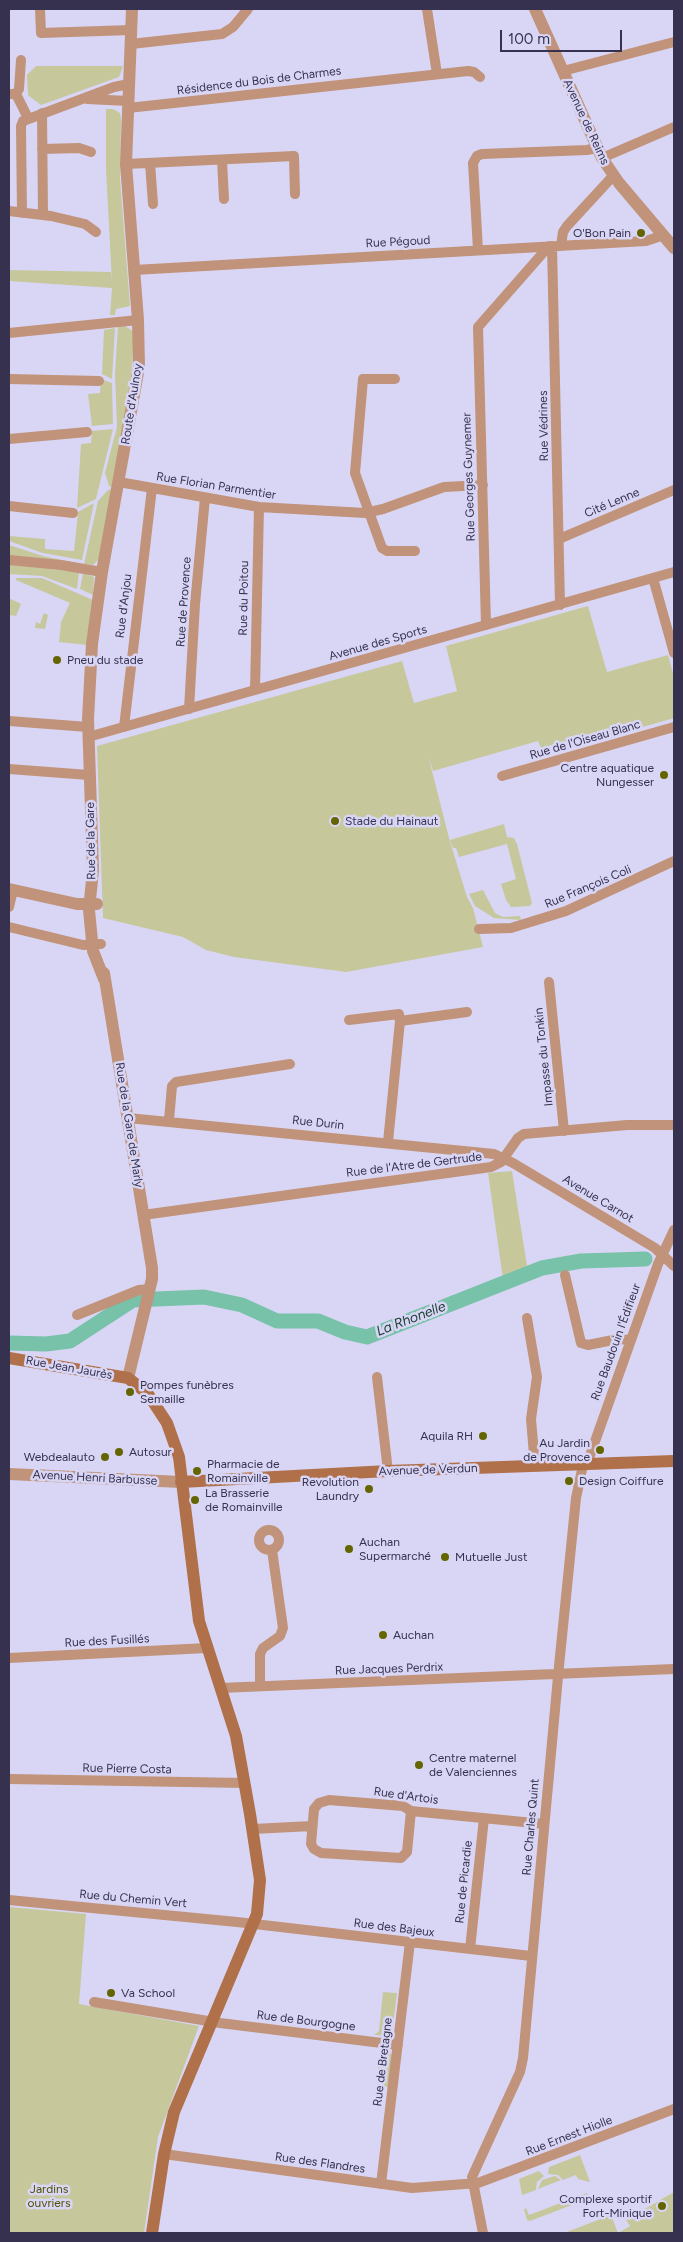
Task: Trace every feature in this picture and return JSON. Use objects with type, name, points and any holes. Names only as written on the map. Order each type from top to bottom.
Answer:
[{"type":"main road","name":"Rue Jean Jaurès","points":[[9,1358],[128,1378]]},
{"type":"main road","points":[[128,1378],[153,1400],[167,1423],[178,1451],[197,1607],[207,1648],[236,1736],[260,1886],[255,1924],[179,2099],[164,2154],[152,2233]]},
{"type":"main road","name":"Avenue de Verdun","points":[[181,1482],[388,1471],[674,1461]]},
{"type":"street","points":[[40,9],[41,33],[131,30]]},
{"type":"street","name":"Route d'Aulnoy","points":[[88,732],[92,644],[102,572],[139,375],[138,320],[126,164],[132,9]]},
{"type":"street","points":[[131,44],[222,34],[233,27],[248,9]]},
{"type":"street","points":[[427,9],[437,74]]},
{"type":"street","name":"Avenue de Reims","points":[[535,9],[599,153],[613,176],[674,248]]},
{"type":"street","points":[[562,71],[674,42]]},
{"type":"street","points":[[21,60],[20,81],[13,94],[28,118]]},
{"type":"street","name":"Résidence du Bois de Charmes","points":[[79,100],[128,104],[468,70],[480,77]]},
{"type":"street","points":[[22,213],[21,126],[23,121],[129,84]]},
{"type":"street","points":[[42,113],[43,215]]},
{"type":"street","points":[[478,250],[473,163],[477,156],[482,154],[587,150],[599,153],[674,128]]},
{"type":"street","points":[[42,149],[79,148],[91,152]]},
{"type":"street","points":[[126,164],[294,156],[295,194]]},
{"type":"street","points":[[222,160],[224,199]]},
{"type":"street","points":[[150,163],[153,204]]},
{"type":"street","points":[[554,246],[567,226],[613,176]]},
{"type":"street","points":[[9,211],[43,215],[84,224],[96,232]]},
{"type":"street","name":"Rue Pégoud","points":[[134,270],[646,241],[664,235]]},
{"type":"street","name":"Rue Georges Guynemer","points":[[486,625],[478,327],[554,246]]},
{"type":"street","name":"Rue Védrines","points":[[554,246],[560,604]]},
{"type":"street","points":[[9,333],[138,320]]},
{"type":"street","points":[[9,379],[99,381]]},
{"type":"street","points":[[395,379],[363,379],[361,419],[355,468],[383,550],[415,551]]},
{"type":"street","points":[[9,439],[87,432]]},
{"type":"street","name":"Rue Florian Parmentier","points":[[119,482],[259,507],[369,512],[444,487],[482,485]]},
{"type":"street","name":"Rue d'Anjou","points":[[124,727],[152,488]]},
{"type":"street","name":"Cité Lenne","points":[[559,539],[674,490]]},
{"type":"street","name":"Rue de Provence","points":[[189,709],[195,604],[205,498]]},
{"type":"street","points":[[9,506],[73,513]]},
{"type":"street","name":"Rue du Poitou","points":[[255,690],[259,507]]},
{"type":"street","points":[[9,560],[61,565],[102,572]]},
{"type":"street","name":"Avenue des Sports","points":[[9,721],[88,732],[124,727],[674,572]]},
{"type":"street","points":[[653,578],[674,653]]},
{"type":"street","name":"Rue de l'Oiseau Blanc","points":[[502,776],[674,727]]},
{"type":"street","name":"Rue de la Gare","points":[[88,732],[93,910]]},
{"type":"street","points":[[9,769],[89,775]]},
{"type":"street","name":"Rue François Coli","points":[[479,929],[511,928],[561,913],[674,861]]},
{"type":"street","points":[[9,908],[11,889],[36,896],[53,906],[93,910],[97,945],[83,945],[9,927]]},
{"type":"street","name":"Rue de la Gare de Marly","points":[[97,945],[128,1118],[152,1268],[149,1291],[128,1378]]},
{"type":"street","name":"Impasse du Tonkin","points":[[549,982],[564,1131]]},
{"type":"street","points":[[400,1021],[467,1012]]},
{"type":"street","points":[[349,1020],[399,1014],[400,1021],[388,1142]]},
{"type":"street","points":[[169,1120],[172,1086],[176,1082],[290,1064]]},
{"type":"street","name":"Rue Durin","points":[[128,1118],[169,1120],[388,1142],[489,1153],[505,1158]]},
{"type":"street","name":"Rue de l'Atre de Gertrude","points":[[144,1215],[491,1168],[505,1158],[522,1135],[627,1125],[674,1125]]},
{"type":"street","name":"Avenue Carnot","points":[[505,1158],[662,1253],[674,1266]]},
{"type":"street","name":"Rue Baudouin l'Édifieur","points":[[585,1464],[662,1253],[674,1230]]},
{"type":"street","points":[[565,1275],[581,1343],[588,1345],[618,1338],[630,1340]]},
{"type":"street","points":[[77,1315],[139,1290],[149,1291]]},
{"type":"street","points":[[526,1318],[537,1377],[532,1419],[535,1466]]},
{"type":"street","points":[[376,1377],[388,1471]]},
{"type":"street","name":"Rue Charles Quint","points":[[472,2183],[473,2172],[522,2063],[576,1498],[585,1464]]},
{"type":"street","name":"Avenue Henri Barbusse","points":[[9,1474],[181,1482]]},
{"type":"street","points":[[260,1686],[260,1654],[264,1648],[280,1636],[283,1628],[272,1550]]},
{"type":"street","name":"Rue des Fusillés","points":[[9,1658],[207,1648]]},
{"type":"street","name":"Rue Jacques Perdrix","points":[[220,1688],[674,1669]]},
{"type":"street","name":"Rue Pierre Costa","points":[[9,1779],[245,1783]]},
{"type":"street","name":"Rue d'Artois","points":[[312,1826],[315,1807],[326,1801],[403,1806],[411,1811],[544,1824]]},
{"type":"street","points":[[252,1829],[312,1826],[311,1844],[318,1852],[398,1859],[407,1852],[411,1811]]},
{"type":"street","name":"Rue de Picardie","points":[[470,1949],[484,1818]]},
{"type":"street","name":"Rue du Chemin Vert","points":[[9,1900],[255,1924]]},
{"type":"street","name":"Rue des Bajeux","points":[[255,1924],[531,1956]]},
{"type":"street","name":"Rue de Bretagne","points":[[382,2184],[410,1942]]},
{"type":"street","name":"Rue de Bourgogne","points":[[94,2002],[211,2022],[398,2044]]},
{"type":"street","name":"Rue Ernest Hiolle","points":[[472,2183],[482,2182],[674,2109]]},
{"type":"street","name":"Rue des Flandres","points":[[164,2154],[416,2188],[472,2183]]},
{"type":"street","points":[[472,2183],[483,2233]]},
{"type":"green space","points":[[36,66],[123,66],[119,77],[41,105],[28,95],[27,75]]},
{"type":"green space","points":[[106,109],[113,109],[120,113],[121,120],[120,179],[130,306],[116,309],[115,315],[110,315],[112,288],[9,281],[9,270],[111,272],[112,282],[106,170]]},
{"type":"green space","points":[[118,326],[125,326],[134,332],[129,399],[112,487],[109,486],[105,473],[117,427],[115,374]]},
{"type":"green space","points":[[115,328],[112,379],[102,374],[104,330]]},
{"type":"green space","points":[[101,379],[112,383],[113,424],[92,426],[88,394],[100,393]]},
{"type":"green space","points":[[113,429],[96,499],[77,508],[81,444],[91,443],[92,431]]},
{"type":"green space","points":[[112,489],[99,559],[93,565],[84,564],[98,501],[108,490]]},
{"type":"green space","points":[[94,503],[82,560],[43,553],[9,541],[9,536],[45,539],[45,549],[74,551],[78,512]]},
{"type":"green space","points":[[9,545],[43,556],[81,564],[9,556]]},
{"type":"green space","points":[[9,564],[79,572],[77,589],[42,576],[9,574]]},
{"type":"green space","points":[[83,573],[94,577],[93,595],[80,589]]},
{"type":"green space","points":[[16,578],[42,578],[93,600],[87,645],[59,642],[61,622],[70,603],[16,580]]},
{"type":"green space","points":[[11,599],[21,604],[16,616],[9,615],[9,600]]},
{"type":"green space","points":[[588,606],[607,672],[668,655],[674,677],[674,718],[594,741],[592,734],[541,748],[538,741],[433,771],[428,755],[449,838],[467,897],[473,908],[483,947],[346,972],[234,957],[206,950],[183,937],[103,918],[97,746],[402,661],[414,703],[457,691],[446,646]]},
{"type":"green space","points":[[44,613],[48,615],[45,629],[35,628],[36,622],[40,624]]},
{"type":"green space","points":[[504,824],[507,837],[514,838],[517,844],[532,903],[530,906],[511,907],[506,900],[501,884],[516,879],[507,844],[459,857],[456,848],[453,848],[450,840]]},
{"type":"green space","points":[[483,890],[495,913],[503,917],[520,916],[521,920],[494,918],[475,906],[469,894]]},
{"type":"green space","points":[[512,1171],[527,1266],[503,1279],[488,1173]]},
{"type":"green space","name":"Jardins ouvriers","points":[[9,1907],[86,1914],[79,2004],[199,2026],[158,2137],[144,2233],[9,2233]]},
{"type":"green space","points":[[383,1992],[397,1993],[392,2033],[388,2036],[374,2035],[379,2031]]},
{"type":"green space","points":[[381,2049],[390,2052],[392,2056],[388,2087],[379,2086],[376,2081]]},
{"type":"green space","points":[[580,2155],[590,2182],[578,2179],[576,2175],[563,2180],[558,2175],[548,2174],[549,2167]]},
{"type":"green space","points":[[539,2171],[544,2176],[537,2182],[536,2190],[522,2195],[519,2179]]},
{"type":"green space","points":[[555,2176],[561,2180],[538,2189],[542,2180]]},
{"type":"green space","name":"Complexe sportif Fort-Minique","points":[[674,2192],[674,2233],[618,2233],[630,2226],[626,2220]]},
{"type":"green space","points":[[587,2193],[589,2198],[587,2202],[585,2200],[530,2221],[527,2220],[524,2209],[526,2208],[529,2215]]},
{"type":"green space","name":"Complexe sportif Fort-Minique","points":[[611,2215],[618,2233],[564,2233]]},
{"type":"waterway","name":"La Rhonelle","points":[[10,1343],[46,1344],[70,1341],[133,1300],[204,1297],[242,1305],[277,1321],[318,1321],[345,1332],[367,1337],[542,1268],[581,1261],[645,1259]]},
{"type":"place","name":"O'Bon Pain","points":[[641,233]]},
{"type":"place","name":"Pneu du stade","points":[[57,660]]},
{"type":"place","name":"Centre aquatique Nungesser","points":[[664,775]]},
{"type":"place","name":"Stade du Hainaut","points":[[335,821]]},
{"type":"place","name":"Pompes funèbres Semaille","points":[[130,1392]]},
{"type":"place","name":"Aquila RH","points":[[483,1436]]},
{"type":"place","name":"Au Jardin de Provence","points":[[600,1450]]},
{"type":"place","name":"Autosur","points":[[119,1452]]},
{"type":"place","name":"Webdealauto","points":[[105,1457]]},
{"type":"place","name":"Pharmacie de Romainville","points":[[197,1471]]},
{"type":"place","name":"Design Coiffure","points":[[569,1481]]},
{"type":"place","name":"Revolution Laundry","points":[[369,1489]]},
{"type":"place","name":"La Brasserie de Romainville","points":[[195,1500]]},
{"type":"place","name":"Auchan Supermarché","points":[[349,1549]]},
{"type":"place","name":"Mutuelle Just","points":[[445,1557]]},
{"type":"place","name":"Auchan","points":[[383,1635]]},
{"type":"place","name":"Centre maternel de Valenciennes","points":[[419,1765]]},
{"type":"place","name":"Va School","points":[[111,1993]]},
{"type":"place","name":"Complexe sportif Fort-Minique","points":[[662,2206]]}]
